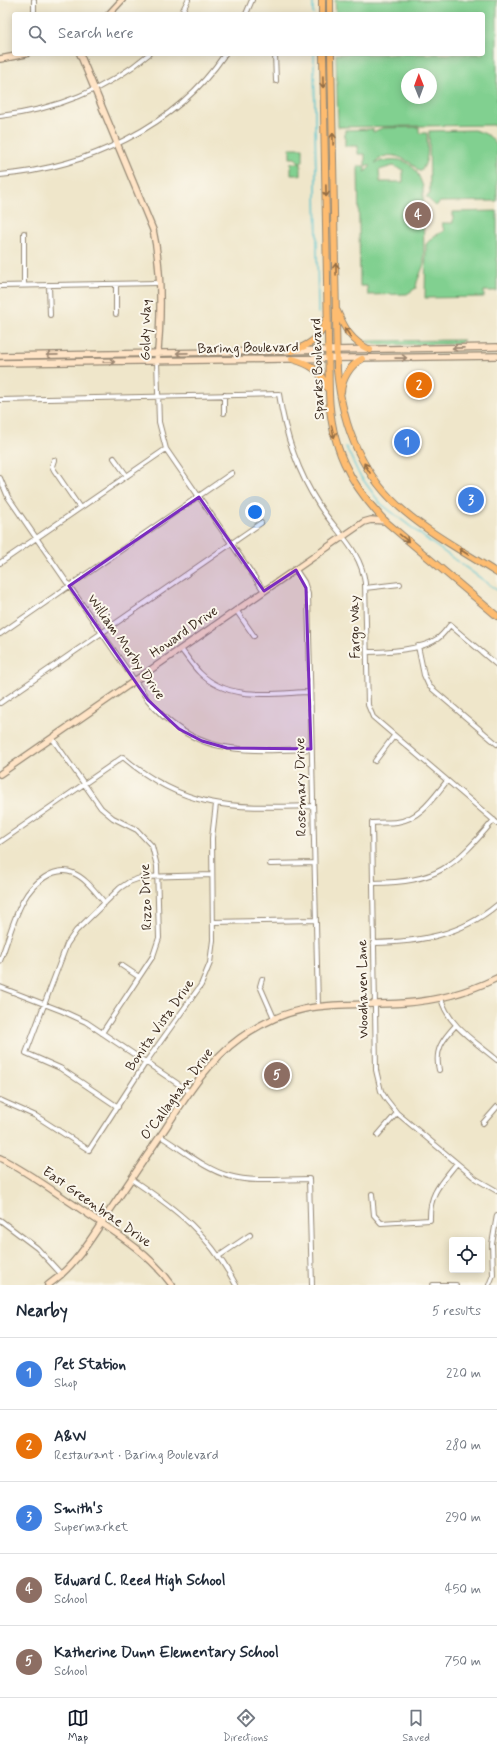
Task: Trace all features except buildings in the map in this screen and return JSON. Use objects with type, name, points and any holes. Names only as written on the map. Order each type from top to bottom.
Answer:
[{"type":"main road","points":[[322,0],[322,12]]},
{"type":"main road","points":[[330,0],[330,12]]},
{"type":"main road","name":"Sparks Boulevard","points":[[323,56],[328,359],[332,429],[341,457],[360,492],[385,522],[497,616]]},
{"type":"main road","name":"Sparks Boulevard","points":[[331,56],[336,350],[340,398],[349,430],[359,455],[379,486],[399,507],[417,522],[497,574]]},
{"type":"main road","points":[[324,110],[330,119],[333,120]]},
{"type":"main road","points":[[336,308],[349,334],[360,345],[370,350]]},
{"type":"main road","points":[[291,351],[307,346],[316,339],[321,333],[327,314]]},
{"type":"main road","points":[[340,398],[344,378],[354,364],[362,358]]},
{"type":"main road","points":[[292,359],[305,363],[317,371],[325,382],[329,394]]},
{"type":"street","points":[[34,0],[34,12]]},
{"type":"street","points":[[110,12],[122,0]]},
{"type":"street","points":[[182,12],[188,0]]},
{"type":"street","points":[[247,12],[252,0]]},
{"type":"street","points":[[0,59],[16,56]]},
{"type":"street","name":"Goldy Way","points":[[81,56],[153,230],[158,257],[158,398],[160,427],[166,448],[264,591]]},
{"type":"street","points":[[0,116],[48,108],[95,89],[125,72],[146,56]]},
{"type":"street","points":[[0,175],[54,166],[86,156],[118,143],[157,121],[184,100],[210,74],[223,56]]},
{"type":"street","points":[[275,56],[276,81]]},
{"type":"street","points":[[24,233],[24,285]]},
{"type":"street","points":[[0,286],[158,283]]},
{"type":"street","points":[[116,284],[116,314]]},
{"type":"street","points":[[50,285],[50,315]]},
{"type":"street","name":"Baring Boulevard","points":[[0,356],[497,347]]},
{"type":"street","name":"Baring Boulevard","points":[[0,363],[497,356]]},
{"type":"street","name":"Fargo Way","points":[[224,395],[279,394],[288,437],[302,475],[320,506],[353,547],[361,564],[365,588],[370,711],[377,721],[495,822]]},
{"type":"street","points":[[0,400],[158,398],[224,395],[224,413]]},
{"type":"street","points":[[0,563],[166,448]]},
{"type":"street","points":[[114,458],[127,476]]},
{"type":"street","points":[[54,460],[52,466],[54,470],[80,508]]},
{"type":"street","points":[[0,634],[232,473]]},
{"type":"street","name":"William Morby Drive","points":[[0,478],[2,491],[150,702],[168,720],[179,729],[202,741],[227,748],[239,750],[312,749]]},
{"type":"street","name":"Howard Drive","points":[[0,774],[364,522],[371,520],[385,522]]},
{"type":"street","points":[[0,703],[261,523]]},
{"type":"street","name":"Rosemary Drive","points":[[296,570],[304,582],[308,594],[318,1006]]},
{"type":"street","points":[[365,588],[400,584]]},
{"type":"street","points":[[236,610],[254,636]]},
{"type":"street","points":[[367,652],[387,651],[418,646],[437,639],[450,625],[497,665]]},
{"type":"street","points":[[418,646],[424,675],[429,686],[497,744]]},
{"type":"street","points":[[181,649],[201,674],[208,680],[224,689],[242,693],[310,692]]},
{"type":"street","points":[[375,760],[394,736]]},
{"type":"street","name":"Rizzo Drive","points":[[52,738],[106,814],[137,830],[148,840],[156,860],[158,945],[153,956],[102,1033]]},
{"type":"street","points":[[0,842],[123,757],[146,775],[172,790],[198,800],[216,804],[245,807],[313,806]]},
{"type":"street","name":"Woodhaven Lane","points":[[448,781],[424,809],[412,818],[397,822],[372,823],[372,943],[376,1075],[386,1099],[397,1113],[476,1179],[497,1190]]},
{"type":"street","name":"Bonita Vista Drive","points":[[0,1100],[36,1116],[89,1150],[146,1062],[201,985],[208,969],[212,951],[212,838],[216,804]]},
{"type":"street","points":[[373,883],[412,880],[443,869],[465,853],[495,822]]},
{"type":"street","points":[[270,864],[314,863]]},
{"type":"street","points":[[0,961],[23,901],[30,891],[50,874],[62,871],[78,876],[105,902]]},
{"type":"street","points":[[118,1107],[60,1068],[26,1053],[71,937],[105,902],[129,882],[143,877],[212,875]]},
{"type":"street","points":[[372,943],[413,941],[443,935],[469,924],[497,905]]},
{"type":"street","points":[[213,922],[316,920]]},
{"type":"street","points":[[121,965],[139,977]]},
{"type":"street","name":"O'Callaghan Drive","points":[[48,1285],[62,1275],[86,1247],[207,1068],[227,1048],[250,1031],[274,1018],[318,1006],[404,1003],[442,998],[473,989],[497,978]]},
{"type":"street","points":[[262,979],[260,986],[274,1018]]},
{"type":"street","points":[[0,988],[74,1016],[190,1092]]},
{"type":"street","points":[[442,998],[444,1006],[456,1025],[497,1060]]},
{"type":"street","points":[[439,1070],[437,1063],[438,1049],[444,1037],[456,1025]]},
{"type":"street","points":[[484,1123],[497,1107]]},
{"type":"street","points":[[378,1135],[397,1113]]},
{"type":"street","points":[[160,1136],[210,1168],[229,1176],[250,1179],[309,1179],[312,1285]]},
{"type":"street","name":"East Greenbrae Drive","points":[[0,1158],[25,1172],[140,1250],[156,1265],[172,1285]]},
{"type":"street","points":[[372,1194],[374,1215],[378,1221],[385,1224],[400,1221],[430,1220],[430,1207],[434,1193],[457,1163]]},
{"type":"street","points":[[131,1179],[178,1211],[202,1234],[219,1256],[236,1285]]},
{"type":"street","points":[[489,1285],[493,1275],[492,1244],[497,1215]]},
{"type":"street","points":[[0,1220],[37,1248],[62,1275]]},
{"type":"street","points":[[219,1256],[250,1235]]},
{"type":"street","points":[[433,1285],[456,1285]]},
{"type":"highlighted area","points":[[199,497],[264,591],[296,570],[306,588],[311,749],[227,748],[202,741],[179,729],[148,700],[69,586]]},
{"type":"green space","points":[[335,0],[497,0],[497,125],[338,127],[336,56],[485,56],[485,12],[336,12]]},
{"type":"green space","points":[[419,127],[419,133],[427,133],[427,159],[420,172],[411,163],[399,157],[386,156],[380,158],[375,163],[399,160],[411,165],[420,178],[423,187],[424,264],[416,288],[407,294],[368,295],[367,286],[360,286],[358,166],[365,166],[365,172],[371,166],[365,165],[365,154],[358,154],[358,146],[345,146],[345,130],[373,129],[373,132],[382,128]],"holes":[[[393,166],[403,170],[403,182],[380,182],[379,170]]]},
{"type":"green space","points":[[474,130],[482,132],[488,136],[493,140],[497,147],[497,201],[440,202],[436,206],[426,197],[430,194],[429,131]]},
{"type":"green space","points":[[290,148],[303,148],[303,162],[299,162],[295,158],[290,158]]},
{"type":"green space","points":[[291,163],[301,163],[301,175],[291,175]]},
{"type":"green space","points":[[497,211],[497,291],[484,291],[484,297],[425,298],[426,244],[434,236],[444,231],[442,223],[453,223],[453,212]]},
{"type":"green space","points":[[464,340],[459,344],[376,345],[362,341]]},
{"type":"waterway","points":[[313,0],[313,12]]},
{"type":"waterway","points":[[314,56],[318,313]]},
{"type":"waterway","points":[[346,447],[359,474],[380,503],[429,541],[497,590]]},
{"type":"place","name":"Edward C. Reed High School","points":[[418,215]]},
{"type":"place","name":"A&W","points":[[419,385]]},
{"type":"place","name":"Pet Station","points":[[407,442]]},
{"type":"place","name":"Smith's","points":[[471,500]]},
{"type":"place","name":"Katherine Dunn Elementary School","points":[[277,1075]]}]
